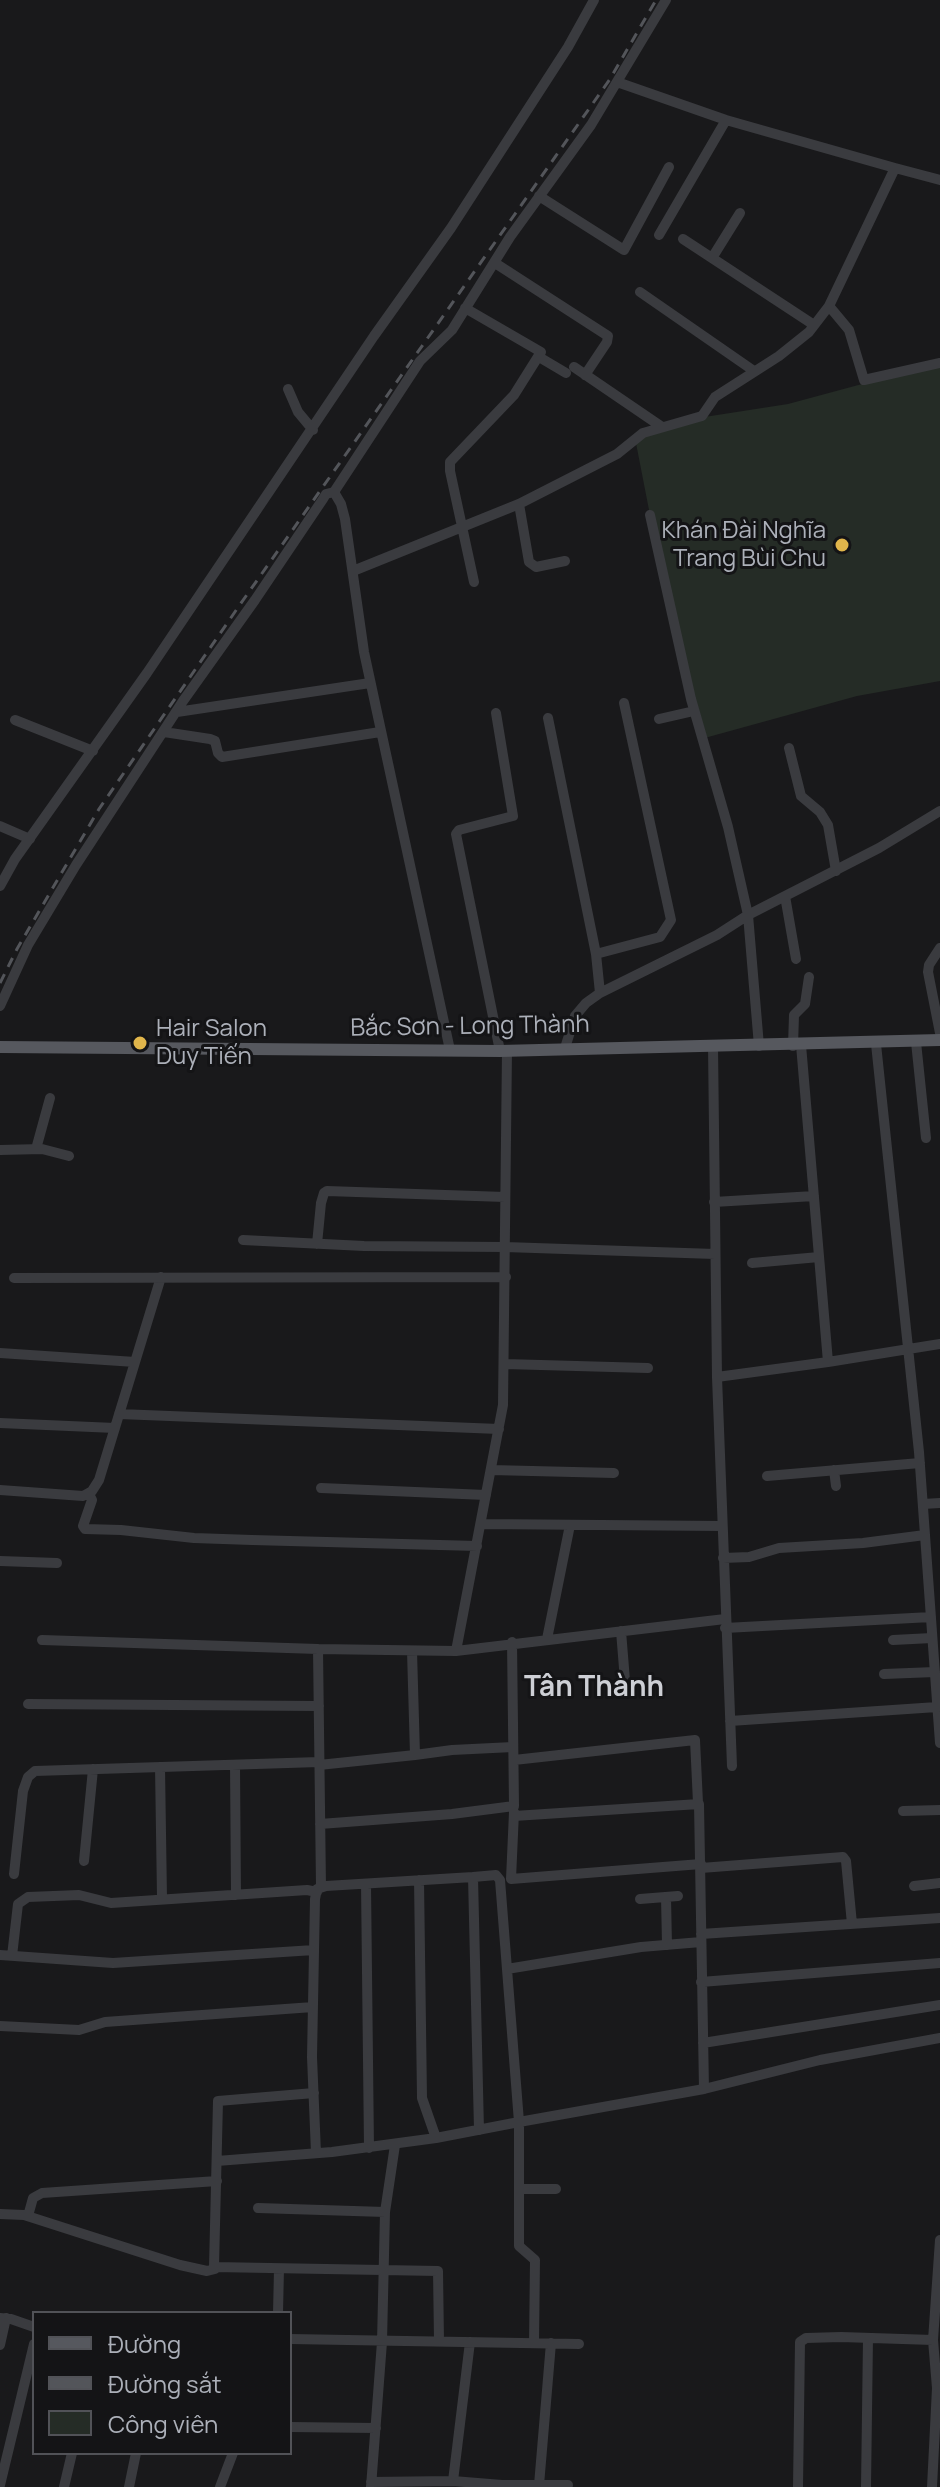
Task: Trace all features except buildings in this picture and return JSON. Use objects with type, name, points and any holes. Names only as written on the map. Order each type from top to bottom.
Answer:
[{"type":"main road","name":"Bắc Sơn - Long Thành","points":[[0,1047],[503,1050],[876,1044],[940,1040]]},
{"type":"street","points":[[1,882],[451,228],[568,47],[594,0]]},
{"type":"street","points":[[0,1006],[28,945],[76,865],[177,712],[326,494],[334,492],[420,361],[452,330],[539,196],[591,125],[666,0]]},
{"type":"street","points":[[617,82],[726,120],[940,180]]},
{"type":"street","points":[[659,235],[726,120]]},
{"type":"street","points":[[539,196],[624,250],[669,167]]},
{"type":"street","points":[[353,571],[519,504],[617,454],[643,433],[702,416],[715,397],[802,340],[829,306],[895,168]]},
{"type":"street","points":[[712,258],[740,213]]},
{"type":"street","points":[[683,239],[814,325]]},
{"type":"street","points":[[495,263],[608,336],[585,375]]},
{"type":"street","points":[[640,292],[754,371]]},
{"type":"street","points":[[829,306],[849,330],[864,380],[940,363]]},
{"type":"street","points":[[465,308],[540,355],[585,375],[662,427]]},
{"type":"street","points":[[474,582],[450,462],[514,395],[548,341]]},
{"type":"street","points":[[288,389],[298,412],[313,430]]},
{"type":"street","points":[[334,492],[345,519],[370,683],[450,1050]]},
{"type":"street","points":[[519,504],[529,562],[536,567],[565,561]]},
{"type":"street","points":[[650,515],[694,711],[728,827],[748,915],[759,1046]]},
{"type":"street","points":[[177,712],[370,683]]},
{"type":"street","points":[[596,954],[660,937],[671,920],[624,703]]},
{"type":"street","points":[[659,719],[694,711]]},
{"type":"street","points":[[456,1651],[499,1429],[505,1364],[503,1050],[456,836],[459,830],[510,819],[514,815],[496,713]]},
{"type":"street","points":[[548,718],[596,954],[600,993]]},
{"type":"street","points":[[15,720],[93,751]]},
{"type":"street","points":[[164,732],[215,741],[222,757],[380,732]]},
{"type":"street","points":[[789,748],[801,796],[820,812],[828,825],[836,871]]},
{"type":"street","points":[[565,1048],[575,1016],[600,993],[717,935],[748,915],[836,871],[940,811]]},
{"type":"street","points":[[0,826],[30,839]]},
{"type":"street","points":[[785,896],[796,959]]},
{"type":"street","points":[[940,948],[928,972],[940,1033]]},
{"type":"street","points":[[809,977],[805,1004],[794,1015],[828,1362]]},
{"type":"street","points":[[916,1042],[926,1138]]},
{"type":"street","points":[[876,1044],[925,1535],[935,1599],[931,1617],[940,1743]]},
{"type":"street","points":[[713,1046],[717,1377],[732,1766]]},
{"type":"street","points":[[36,1149],[50,1098]]},
{"type":"street","points":[[0,1150],[36,1149],[69,1156]]},
{"type":"street","points":[[317,1244],[321,1203],[327,1191],[505,1197]]},
{"type":"street","points":[[714,1202],[814,1196]]},
{"type":"street","points":[[243,1240],[715,1254]]},
{"type":"street","points":[[752,1263],[819,1257]]},
{"type":"street","points":[[89,1494],[99,1480],[161,1277]]},
{"type":"street","points":[[14,1278],[506,1277]]},
{"type":"street","points":[[717,1377],[814,1371],[828,1362],[940,1344]]},
{"type":"street","points":[[0,1353],[135,1362]]},
{"type":"street","points":[[505,1364],[648,1368]]},
{"type":"street","points":[[119,1414],[499,1429]]},
{"type":"street","points":[[0,1423],[115,1428]]},
{"type":"street","points":[[767,1476],[920,1463]]},
{"type":"street","points":[[491,1470],[614,1473]]},
{"type":"street","points":[[834,1470],[836,1486]]},
{"type":"street","points":[[321,1488],[486,1495]]},
{"type":"street","points":[[0,1490],[89,1494]]},
{"type":"street","points":[[89,1494],[92,1500],[83,1526],[85,1529],[194,1538],[477,1546]]},
{"type":"street","points":[[923,1504],[940,1503]]},
{"type":"street","points":[[481,1524],[722,1526]]},
{"type":"street","points":[[547,1639],[570,1525]]},
{"type":"street","points":[[723,1558],[749,1557],[779,1548],[863,1543],[925,1535]]},
{"type":"street","points":[[0,1561],[57,1563]]},
{"type":"street","points":[[42,1640],[456,1651],[621,1631],[931,1617]]},
{"type":"street","points":[[621,1631],[626,1693]]},
{"type":"street","points":[[893,1640],[932,1638]]},
{"type":"street","points":[[512,1642],[514,1811],[505,1880],[507,1969],[519,2122],[519,2246],[533,2257],[536,2271],[534,2343]]},
{"type":"street","points":[[316,2153],[313,2007],[320,1824],[318,1649]]},
{"type":"street","points":[[412,1651],[415,1755]]},
{"type":"street","points":[[884,1674],[936,1667]]},
{"type":"street","points":[[28,1704],[319,1706]]},
{"type":"street","points":[[730,1721],[937,1707]]},
{"type":"street","points":[[514,1760],[695,1740],[701,1866],[704,2089]]},
{"type":"street","points":[[14,1874],[23,1791],[28,1777],[41,1770],[319,1763],[513,1747]]},
{"type":"street","points":[[235,1765],[236,1895]]},
{"type":"street","points":[[160,1767],[162,1898]]},
{"type":"street","points":[[84,1861],[93,1769]]},
{"type":"street","points":[[320,1824],[452,1814],[698,1803]]},
{"type":"street","points":[[903,1811],[940,1810]]},
{"type":"street","points":[[12,1956],[17,1908],[23,1898],[79,1895],[111,1903],[496,1875],[505,1880],[843,1857],[846,1861],[852,1924]]},
{"type":"street","points":[[473,1877],[479,2130]]},
{"type":"street","points":[[419,1880],[421,2093],[436,2138]]},
{"type":"street","points":[[914,1886],[940,1883]]},
{"type":"street","points":[[366,1884],[369,2148]]},
{"type":"street","points":[[640,1899],[672,1896],[667,1945]]},
{"type":"street","points":[[507,1969],[701,1938],[940,1918]]},
{"type":"street","points":[[0,1955],[113,1963],[314,1950]]},
{"type":"street","points":[[701,1982],[940,1963]]},
{"type":"street","points":[[703,2043],[940,2005]]},
{"type":"street","points":[[0,2026],[79,2030],[105,2022],[313,2007]]},
{"type":"street","points":[[217,2161],[395,2145],[704,2089],[820,2060],[940,2038]]},
{"type":"street","points":[[215,2269],[218,2101],[314,2093]]},
{"type":"street","points":[[395,2145],[385,2212],[382,2342],[371,2485],[568,2485]]},
{"type":"street","points":[[28,2216],[33,2198],[42,2193],[217,2181]]},
{"type":"street","points":[[521,2189],[556,2189]]},
{"type":"street","points":[[258,2208],[385,2212]]},
{"type":"street","points":[[0,2214],[28,2216],[207,2271],[438,2271],[439,2341]]},
{"type":"street","points":[[932,2487],[937,2388],[933,2340],[940,2240]]},
{"type":"street","points":[[278,2311],[279,2269]]},
{"type":"street","points":[[0,2345],[3,2318],[32,2326]]},
{"type":"street","points":[[798,2487],[800,2342],[819,2337],[933,2340]]},
{"type":"street","points":[[866,2487],[868,2338]]},
{"type":"street","points":[[292,2339],[579,2344]]},
{"type":"street","points":[[460,2484],[470,2342]]},
{"type":"street","points":[[539,2485],[551,2343]]},
{"type":"street","points":[[0,2485],[32,2352]]},
{"type":"street","points":[[292,2427],[376,2428]]},
{"type":"street","points":[[64,2487],[72,2455]]},
{"type":"street","points":[[129,2487],[136,2455]]},
{"type":"street","points":[[220,2487],[232,2455]]},
{"type":"green space","points":[[940,363],[940,681],[857,696],[701,739],[635,438],[698,418],[788,404]]},
{"type":"railway","points":[[0,983],[99,809],[610,79],[656,0]]},
{"type":"place","name":"Khán Đài Nghĩa Trang Bùi Chu","points":[[842,545]]},
{"type":"place","name":"Hair Salon Duy Tiến","points":[[140,1043]]},
{"type":"district","name":"Tân Thành","points":[[594,1688]]}]
